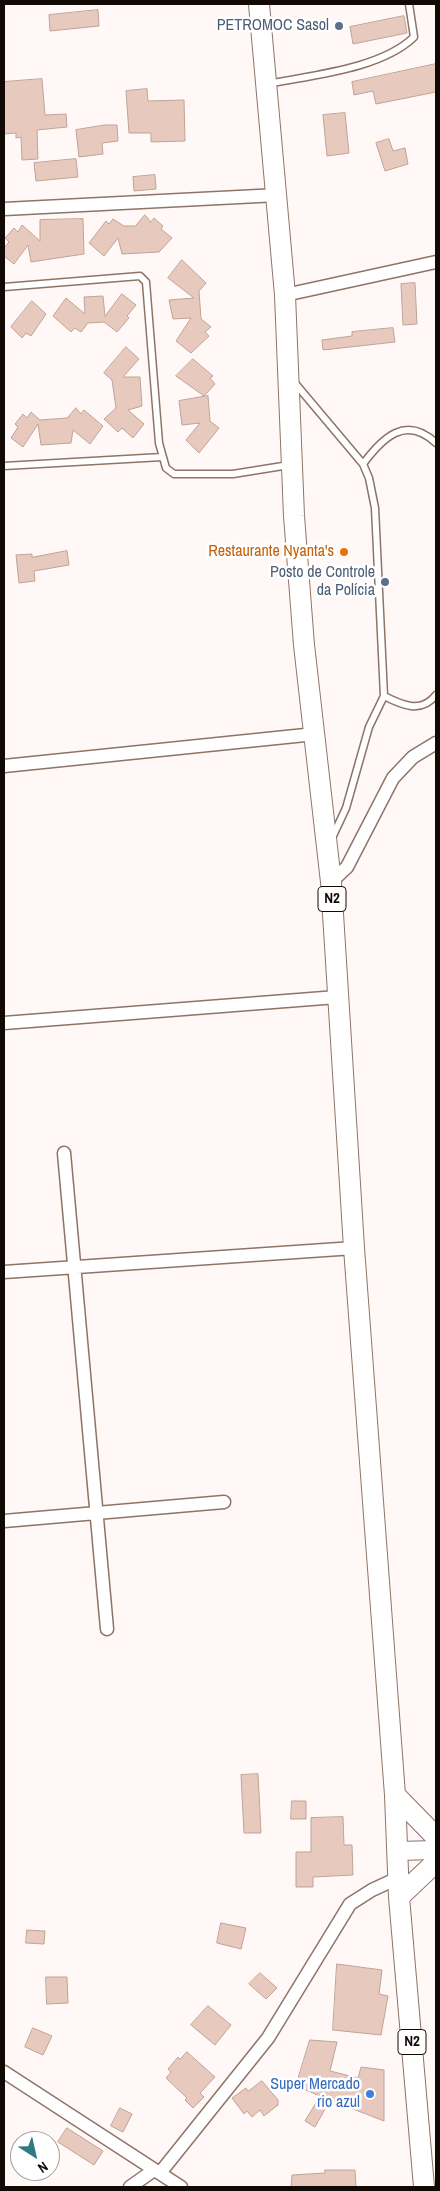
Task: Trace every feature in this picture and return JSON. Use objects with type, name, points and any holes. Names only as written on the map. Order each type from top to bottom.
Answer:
[{"type":"main road","name":"N2","points":[[259,4],[278,195],[285,295],[292,464],[304,646],[331,882],[354,1248],[395,1795],[399,1887],[424,2187]]},
{"type":"main road","points":[[395,1795],[436,1837]]},
{"type":"main road","points":[[397,1851],[436,1850]]},
{"type":"main road","points":[[399,1887],[418,1876],[436,1862]]},
{"type":"street","points":[[4,209],[278,195]]},
{"type":"street","points":[[285,295],[436,262]]},
{"type":"street","points":[[4,766],[315,734]]},
{"type":"street","points":[[331,882],[347,867],[393,778],[414,757],[436,743]]},
{"type":"street","points":[[4,1023],[338,997]]},
{"type":"street","points":[[64,1154],[107,1629]]},
{"type":"street","points":[[4,1272],[354,1248]]},
{"type":"street","points":[[4,1521],[224,1502]]},
{"type":"street","points":[[130,2187],[157,2171],[268,2038],[350,1904],[372,1890],[399,1887]]},
{"type":"street","points":[[4,2072],[181,2187]]},
{"type":"lane","points":[[267,84],[358,65],[389,55],[414,37],[409,4]]},
{"type":"lane","points":[[4,287],[140,276],[146,282],[162,457],[166,468],[174,474],[233,474],[292,464]]},
{"type":"lane","points":[[289,376],[363,464],[369,478],[374,508],[384,696],[369,727],[346,808],[327,848]]},
{"type":"lane","points":[[363,464],[382,441],[394,432],[411,430],[428,436],[436,443]]},
{"type":"lane","points":[[4,466],[162,457]]},
{"type":"lane","points":[[384,696],[403,705],[418,707],[433,700],[436,695]]},
{"type":"building","points":[[98,10],[99,26],[50,31],[49,15]]},
{"type":"building","points":[[404,16],[407,33],[353,44],[350,27]]},
{"type":"building","points":[[436,64],[436,92],[376,104],[373,91],[354,95],[352,82]]},
{"type":"building","points":[[42,79],[45,115],[66,114],[67,127],[37,130],[38,159],[22,160],[21,137],[16,138],[16,133],[4,134],[4,82]]},
{"type":"building","points":[[147,89],[148,101],[184,100],[185,141],[151,142],[151,133],[129,133],[126,91]]},
{"type":"building","points":[[345,113],[349,153],[327,156],[323,115]]},
{"type":"building","points":[[117,125],[118,141],[102,143],[103,154],[79,157],[76,130]]},
{"type":"building","points":[[389,139],[393,151],[405,148],[408,164],[385,171],[376,143]]},
{"type":"building","points":[[76,159],[78,177],[36,181],[34,163]]},
{"type":"building","points":[[155,175],[156,189],[134,191],[133,177]]},
{"type":"building","points":[[145,215],[151,222],[154,218],[163,226],[161,229],[172,238],[159,252],[122,254],[118,238],[104,256],[89,243],[106,221],[109,224],[113,219],[124,226],[135,226]]},
{"type":"building","points":[[83,219],[84,254],[31,262],[28,245],[14,264],[4,256],[4,248],[9,242],[5,238],[14,228],[18,232],[22,225],[40,241],[40,220]]},
{"type":"building","points":[[182,260],[206,283],[199,291],[201,319],[211,327],[205,332],[209,336],[191,353],[176,341],[191,318],[173,319],[169,300],[194,298],[168,278]]},
{"type":"building","points":[[415,283],[417,324],[403,325],[401,284]]},
{"type":"building","points":[[122,294],[136,305],[127,316],[129,318],[117,332],[104,322],[88,323],[81,332],[75,328],[71,332],[53,316],[66,298],[85,314],[84,297],[103,296],[105,316]]},
{"type":"building","points":[[32,301],[46,314],[31,336],[26,333],[22,338],[11,327]]},
{"type":"building","points":[[393,328],[395,342],[323,350],[322,340],[352,336],[352,332]]},
{"type":"building","points":[[126,347],[139,359],[123,377],[140,377],[142,406],[128,410],[144,424],[133,438],[122,428],[118,432],[104,419],[116,408],[112,380],[104,373]]},
{"type":"building","points":[[193,359],[213,376],[210,378],[215,384],[204,396],[176,376]]},
{"type":"building","points":[[208,396],[210,421],[219,428],[199,453],[186,440],[200,423],[182,425],[179,401]]},
{"type":"building","points":[[76,408],[81,414],[84,410],[103,426],[90,444],[73,430],[71,443],[41,445],[38,424],[23,447],[11,438],[18,427],[15,424],[23,414],[27,418],[31,412],[40,420],[67,418]]},
{"type":"building","points":[[67,551],[69,565],[34,571],[35,581],[19,583],[16,555],[32,554],[32,557]]},
{"type":"building","points":[[258,1774],[261,1833],[244,1833],[241,1775]]},
{"type":"building","points":[[292,1801],[306,1801],[306,1819],[291,1819]]},
{"type":"building","points":[[343,1817],[344,1845],[352,1845],[353,1875],[313,1877],[313,1887],[296,1887],[296,1852],[311,1852],[311,1818]]},
{"type":"building","points":[[221,1923],[246,1928],[241,1949],[217,1943]]},
{"type":"building","points":[[27,1930],[45,1931],[44,1944],[26,1943]]},
{"type":"building","points":[[337,1964],[382,1970],[379,1994],[388,1996],[381,2035],[333,2030]]},
{"type":"building","points":[[260,1973],[277,1988],[266,1999],[249,1984]]},
{"type":"building","points":[[46,1977],[67,1977],[68,2003],[47,2004]]},
{"type":"building","points":[[208,2006],[231,2025],[215,2045],[191,2025]]},
{"type":"building","points":[[33,2028],[52,2036],[43,2055],[25,2047]]},
{"type":"building","points":[[310,2040],[337,2042],[330,2071],[358,2078],[361,2067],[384,2070],[384,2121],[330,2100],[315,2127],[305,2121],[320,2096],[296,2086]]},
{"type":"building","points":[[187,2052],[215,2077],[200,2093],[204,2097],[193,2108],[185,2100],[187,2098],[166,2078],[171,2072],[168,2069],[178,2057],[180,2059]]},
{"type":"building","points":[[262,2081],[278,2100],[278,2105],[264,2116],[260,2110],[252,2117],[247,2111],[244,2114],[232,2098],[246,2088],[248,2091]]},
{"type":"building","points":[[120,2108],[132,2114],[123,2132],[111,2126]]},
{"type":"building","points":[[67,2128],[103,2151],[94,2165],[60,2143],[60,2139]]},
{"type":"building","points":[[325,2170],[355,2170],[356,2187],[291,2187],[292,2175],[325,2173]]},
{"type":"place","name":"PETROMOC Sasol","points":[[339,26]]},
{"type":"place","name":"Restaurante Nyanta's","points":[[344,552]]},
{"type":"place","name":"Posto de Controle da Polícia","points":[[385,582]]},
{"type":"place","name":"Super Mercado rio azul","points":[[370,2094]]}]
